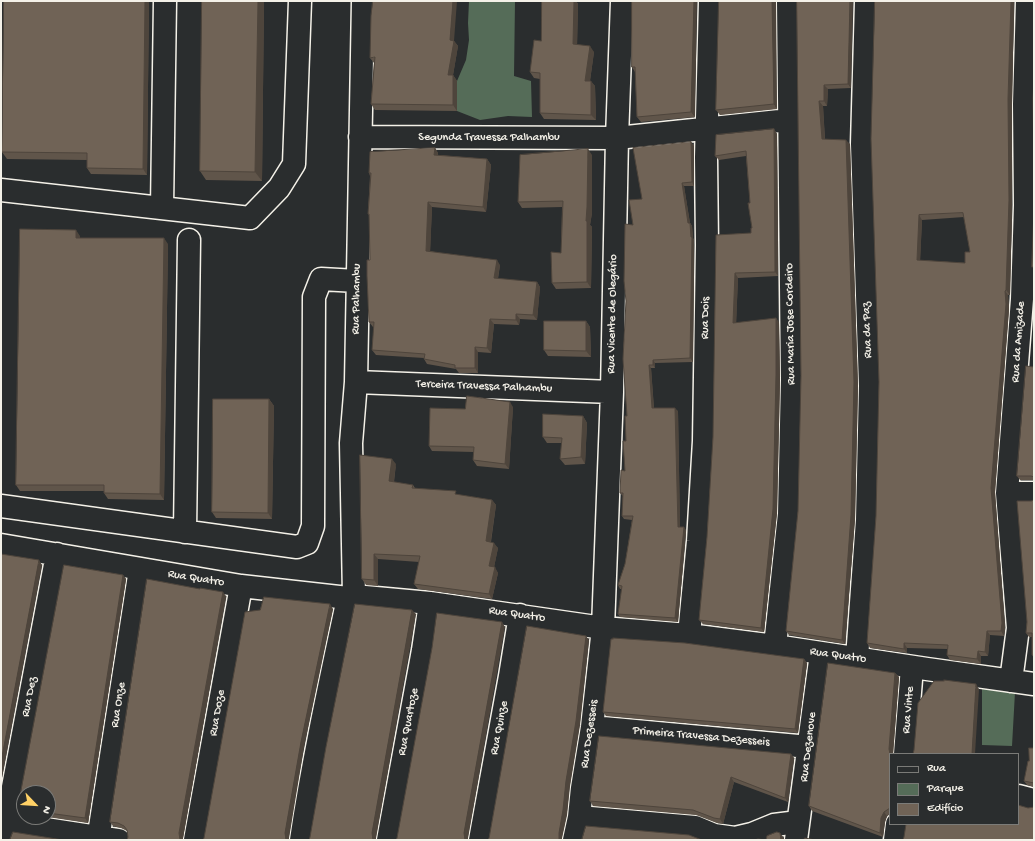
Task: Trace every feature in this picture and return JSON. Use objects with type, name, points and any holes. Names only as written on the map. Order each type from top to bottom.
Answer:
[{"type":"street","points":[[162,208],[165,1]]},
{"type":"street","points":[[1,190],[250,218],[279,188],[294,164],[300,1]]},
{"type":"street","name":"Rua Palhambu","points":[[351,597],[351,443],[356,382],[363,1]]},
{"type":"street","name":"Rua Vicente de Olegário","points":[[603,628],[612,392],[617,138],[622,1]]},
{"type":"street","name":"Rua Dois","points":[[689,635],[698,541],[704,441],[707,245],[706,157],[708,128],[710,1]]},
{"type":"street","name":"Rua Maria Jose Cordeiro","points":[[776,646],[789,514],[792,380],[788,1]]},
{"type":"street","name":"Rua da Paz","points":[[857,658],[867,520],[869,402],[862,144],[866,1]]},
{"type":"street","name":"Rua da Amizade","points":[[1011,681],[1018,628],[1007,493],[1022,299],[1025,205],[1024,104],[1026,1]]},
{"type":"street","name":"Segunda Travessa Palhambu","points":[[360,137],[617,138],[789,120]]},
{"type":"street","points":[[185,532],[189,240]]},
{"type":"street","points":[[1,506],[297,547],[307,543],[313,526],[314,297],[321,279],[357,281]]},
{"type":"street","name":"Terceira Travessa Palhambu","points":[[356,382],[612,392]]},
{"type":"street","points":[[1007,493],[1034,493]]},
{"type":"street","name":"Rua Quatro","points":[[1,545],[241,586],[430,603],[603,628],[689,635],[776,646],[1034,684]]},
{"type":"street","name":"Rua Dez","points":[[4,828],[57,554]]},
{"type":"street","name":"Rua Onze","points":[[105,839],[140,569]]},
{"type":"street","name":"Rua Doze","points":[[195,840],[241,586]]},
{"type":"street","points":[[301,840],[306,803],[320,729],[351,597]]},
{"type":"street","name":"Rua Quartoze","points":[[388,840],[423,650],[430,603]]},
{"type":"street","name":"Rua Quinze","points":[[480,840],[520,615]]},
{"type":"street","name":"Rua Dezesseis","points":[[574,840],[579,817],[592,727],[603,628]]},
{"type":"street","name":"Rua Dezenove","points":[[797,831],[810,747],[821,653]]},
{"type":"street","name":"Rua Vinte","points":[[905,753],[912,667]]},
{"type":"street","name":"Primeira Travessa Dezesseis","points":[[592,727],[810,747]]},
{"type":"street","points":[[1019,796],[1034,800]]},
{"type":"street","points":[[579,817],[695,827],[714,835],[735,838],[752,834],[774,825],[797,831]]},
{"type":"street","points":[[895,840],[897,825]]},
{"type":"street","points":[[4,828],[105,839]]},
{"type":"green space","points":[[469,1],[515,1],[514,76],[531,81],[532,117],[508,116],[480,120],[457,111],[457,81],[466,60],[469,40]]},
{"type":"green space","points":[[982,684],[1015,692],[1012,746],[982,745]]},
{"type":"building","points":[[4,1],[145,1],[143,169],[87,168],[87,153],[2,152]]},
{"type":"building","points":[[202,1],[258,1],[255,172],[200,171]]},
{"type":"building","points":[[373,1],[453,1],[450,40],[454,41],[448,75],[453,75],[453,105],[371,104],[375,57],[370,58],[371,16]]},
{"type":"building","points":[[542,1],[574,1],[573,44],[590,46],[585,81],[591,81],[591,115],[540,113],[540,73],[530,72],[534,40],[541,41]]},
{"type":"building","points":[[632,1],[694,1],[691,112],[637,117],[635,67],[632,67]]},
{"type":"building","points":[[719,1],[772,1],[774,104],[716,110]]},
{"type":"building","points":[[797,1],[850,1],[848,84],[824,85],[824,101],[819,101],[822,139],[846,140],[854,382],[851,515],[842,640],[786,631],[798,511],[801,376]]},
{"type":"building","points":[[875,1],[1011,1],[1008,99],[1009,200],[1005,291],[1006,304],[991,488],[1002,623],[1001,631],[987,631],[985,652],[978,651],[977,659],[947,655],[948,645],[904,643],[904,649],[867,643],[876,516],[879,382],[871,139]],"holes":[[[963,213],[970,252],[965,252],[965,263],[917,260],[919,215]]]},
{"type":"building","points":[[1034,78],[1034,160],[1033,100]]},
{"type":"building","points":[[774,129],[775,272],[735,273],[733,323],[776,318],[773,509],[761,628],[699,620],[707,537],[713,437],[716,235],[751,233],[752,228],[748,203],[750,203],[746,151],[715,156],[716,135]]},
{"type":"building","points":[[691,142],[692,182],[682,183],[688,223],[690,223],[692,237],[690,358],[653,360],[653,365],[649,365],[652,408],[675,408],[678,527],[684,527],[675,618],[618,614],[622,586],[618,585],[625,564],[633,516],[622,516],[623,493],[620,493],[621,470],[625,471],[623,441],[626,441],[625,416],[627,416],[623,359],[626,301],[624,281],[625,224],[633,225],[629,200],[642,199],[633,148]]},
{"type":"building","points":[[435,148],[434,155],[487,159],[483,207],[428,202],[426,251],[497,260],[494,278],[537,282],[533,315],[516,314],[516,320],[490,319],[487,348],[475,347],[475,368],[455,368],[455,365],[424,359],[425,354],[372,350],[374,322],[369,322],[367,276],[367,260],[370,260],[368,214],[371,173],[369,173],[370,152]]},
{"type":"building","points":[[588,149],[586,221],[587,282],[552,283],[551,252],[561,253],[563,201],[518,202],[520,155]]},
{"type":"building","points":[[1034,212],[1034,267],[1032,267]]},
{"type":"building","points":[[20,229],[76,230],[76,238],[164,238],[160,494],[104,493],[104,485],[16,485]]},
{"type":"building","points":[[544,321],[586,321],[586,351],[544,350]]},
{"type":"building","points":[[1026,366],[1034,367],[1034,477],[1017,476]]},
{"type":"building","points":[[467,396],[510,402],[505,464],[473,460],[474,447],[429,446],[430,408],[465,409]]},
{"type":"building","points":[[213,399],[269,399],[268,513],[212,512]]},
{"type":"building","points":[[543,414],[583,416],[581,457],[560,459],[562,438],[543,437]]},
{"type":"building","points":[[360,455],[392,459],[389,481],[413,485],[412,488],[456,491],[455,494],[492,500],[486,541],[494,543],[489,566],[495,567],[489,594],[414,584],[420,556],[374,554],[374,580],[362,579]]},
{"type":"building","points":[[1034,500],[1034,656],[1032,655],[1032,633],[1026,633],[1027,622],[1017,501]]},
{"type":"building","points":[[1,554],[39,560],[1,762]]},
{"type":"building","points":[[64,565],[123,575],[85,818],[56,814],[56,785],[22,785]]},
{"type":"building","points":[[147,579],[223,592],[179,833],[180,840],[127,840],[127,830],[124,826],[118,823],[110,822]]},
{"type":"building","points":[[264,597],[330,604],[301,742],[285,833],[286,840],[203,840],[245,612],[260,610]]},
{"type":"building","points":[[355,604],[412,610],[372,833],[373,840],[309,840],[326,747]]},
{"type":"building","points":[[437,613],[502,622],[464,833],[465,840],[396,840],[432,648]]},
{"type":"building","points":[[527,626],[586,636],[576,721],[559,833],[560,840],[488,840],[489,838]]},
{"type":"building","points":[[611,639],[685,643],[804,659],[795,729],[603,712]]},
{"type":"building","points":[[828,663],[895,673],[889,749],[889,809],[884,812],[881,818],[880,833],[809,806]]},
{"type":"building","points":[[934,681],[976,684],[972,753],[913,753],[918,703]]},
{"type":"building","points":[[599,736],[791,754],[785,798],[731,777],[720,819],[693,810],[590,801]]},
{"type":"building","points":[[1029,748],[1034,748],[1034,783],[1024,781],[1029,761]]},
{"type":"building","points":[[1019,805],[1028,808],[1034,807],[1034,840],[903,840],[906,825],[1019,825]]},
{"type":"building","points":[[586,826],[689,835],[702,840],[582,840]]},
{"type":"building","points":[[13,832],[63,840],[10,840]]},
{"type":"building","points":[[777,832],[780,833],[781,840],[766,840],[767,836]]},
{"type":"building","points":[[805,838],[815,840],[804,840]]}]
